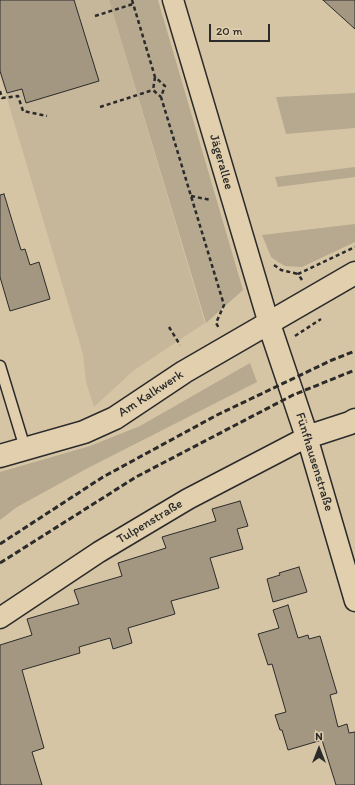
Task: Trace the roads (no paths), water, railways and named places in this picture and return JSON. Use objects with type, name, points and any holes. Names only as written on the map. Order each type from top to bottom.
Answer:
[{"type":"street","name":"Jägerallee","points":[[173,0],[269,324]]},
{"type":"street","name":"Am Kalkwerk","points":[[0,456],[84,432],[115,418],[229,346],[355,273]]},
{"type":"street","name":"Fünfhausenstraße","points":[[269,324],[307,437],[355,601]]},
{"type":"street","points":[[307,437],[355,420]]},
{"type":"street","name":"Tulpenstraße","points":[[0,618],[112,544],[188,499],[307,437]]},
{"type":"lane","points":[[0,366],[25,448]]},
{"type":"railway","points":[[0,544],[103,477],[217,415],[332,360],[355,351]]},
{"type":"railway","points":[[0,563],[136,477],[293,395],[355,370]]}]
